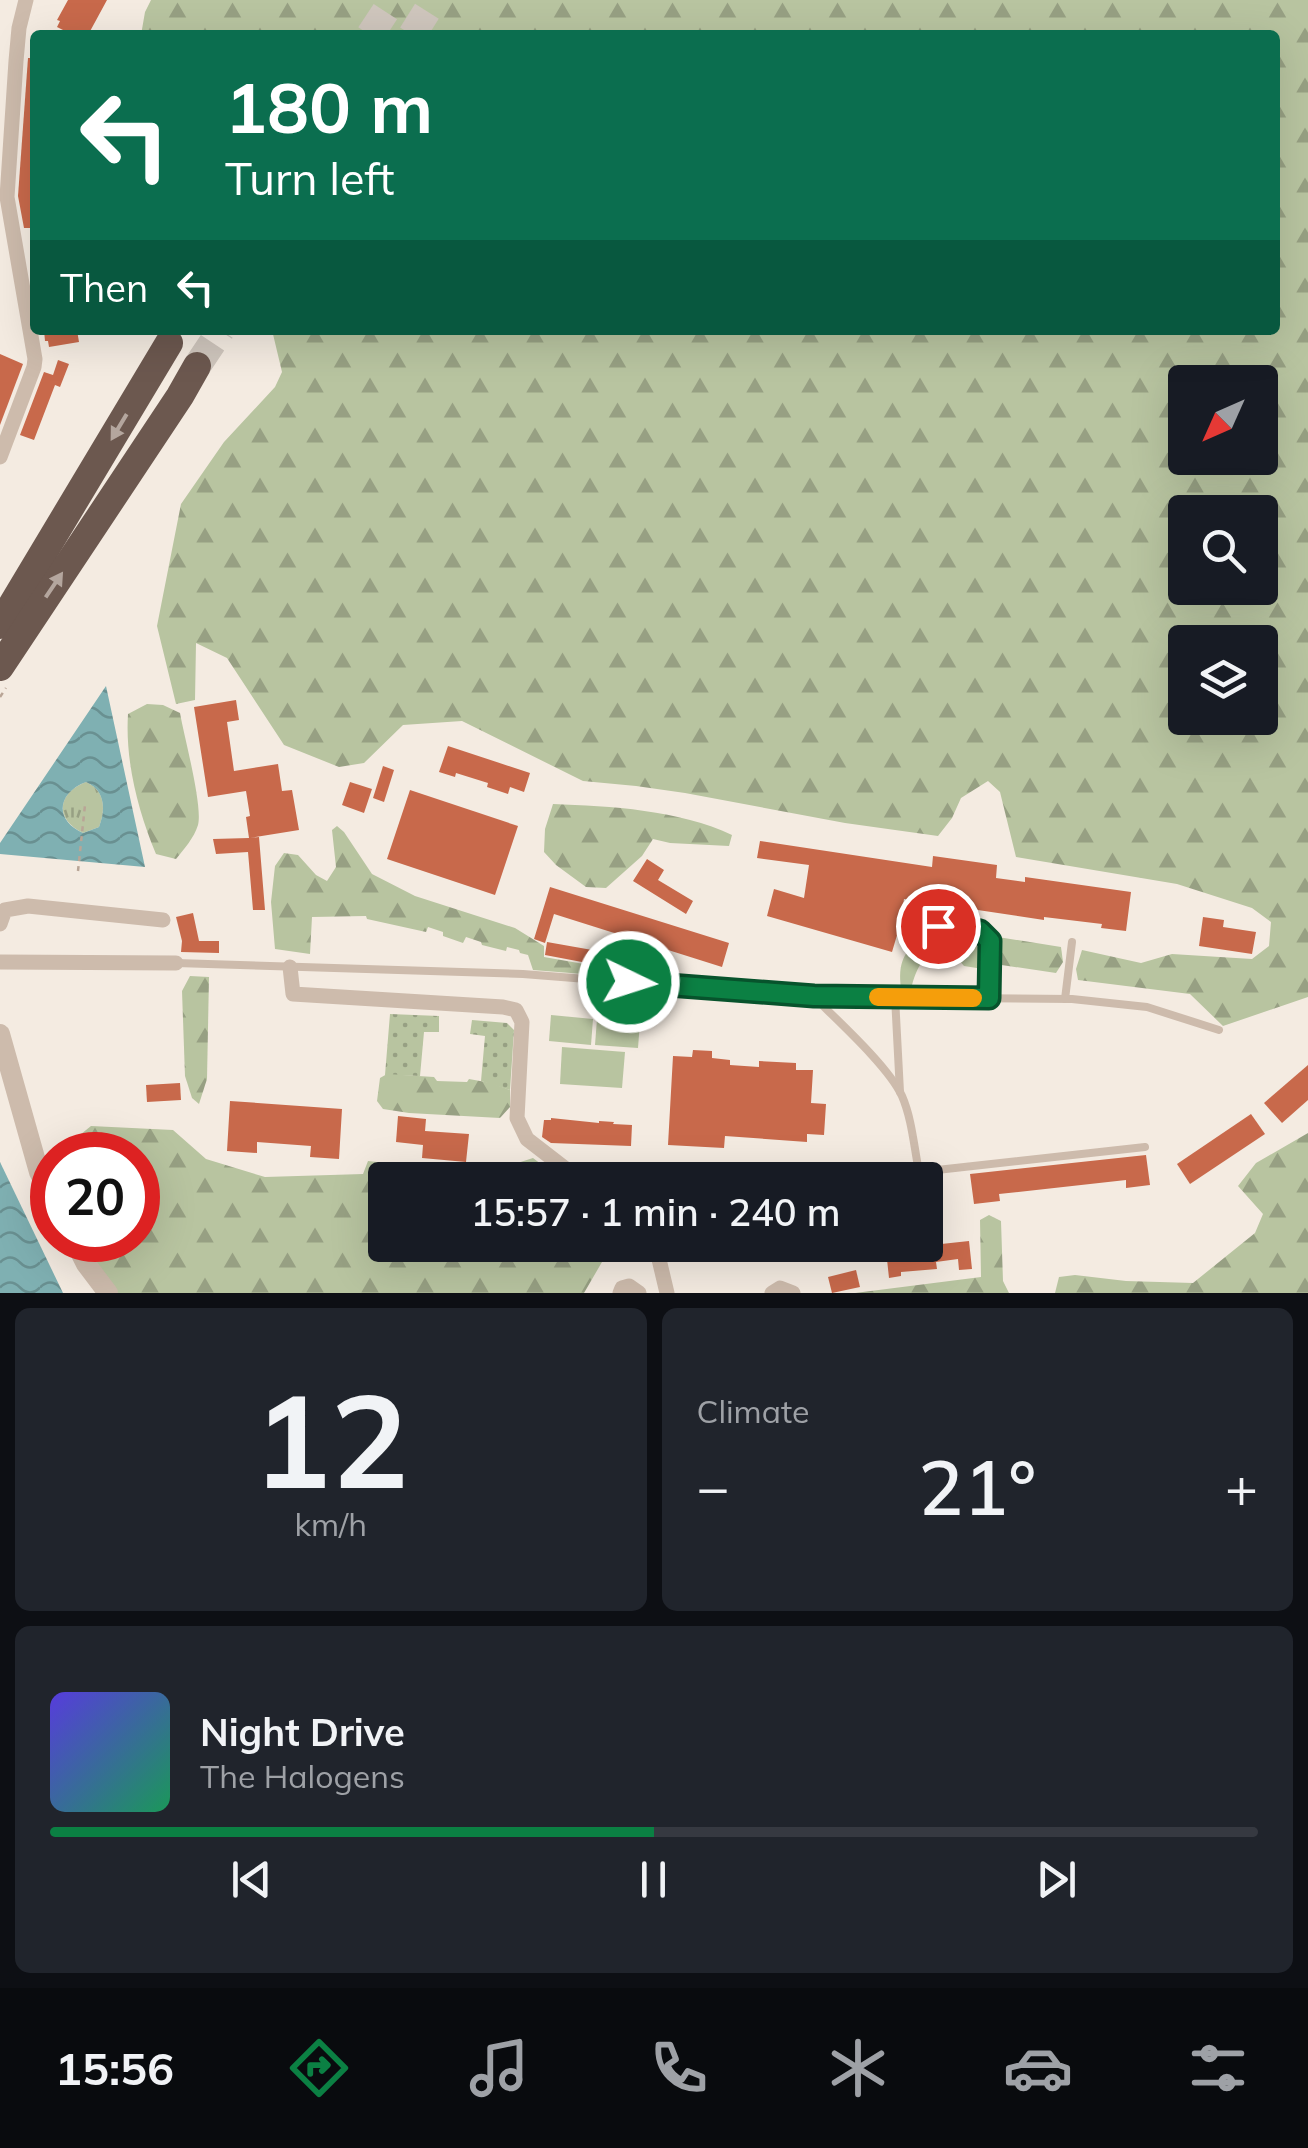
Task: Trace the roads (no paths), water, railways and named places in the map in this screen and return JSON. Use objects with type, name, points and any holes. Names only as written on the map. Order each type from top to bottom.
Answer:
[{"type":"highway","points":[[0,625],[169,343]]},
{"type":"highway","points":[[0,666],[197,366]]},
{"type":"street","points":[[0,457],[34,367],[7,197],[16,61],[26,0]]},
{"type":"street","points":[[0,924],[6,910],[28,906],[163,920]]},
{"type":"street","points":[[0,959],[176,963]]},
{"type":"street","points":[[290,967],[293,994],[516,1010],[522,1022],[517,1118],[526,1139],[556,1162]]},
{"type":"street","points":[[0,1034],[30,1140]]},
{"type":"street","points":[[85,1262],[108,1293]]},
{"type":"street","points":[[660,1262],[667,1293]]},
{"type":"street","points":[[620,1293],[629,1286],[639,1293]]},
{"type":"street","points":[[772,1293],[780,1288],[793,1293]]},
{"type":"lane","points":[[938,926],[980,931],[990,941],[989,998]]},
{"type":"lane","points":[[1065,999],[1072,942]]},
{"type":"lane","points":[[176,963],[523,974],[814,996],[1065,999],[1147,1006],[1219,1030]]},
{"type":"lane","points":[[814,996],[900,1092],[908,1111],[919,1172],[1145,1147]]},
{"type":"lane","points":[[895,997],[900,1092]]},
{"type":"water","points":[[106,686],[145,867],[0,854],[0,843]],"holes":[[[86,782],[100,795],[103,814],[99,827],[83,833],[67,821],[63,807],[76,787]]]},
{"type":"water","points":[[0,1162],[30,1224],[30,1262],[48,1262],[63,1293],[0,1293]]},
{"type":"tunnel","points":[[373,30],[393,0]]},
{"type":"tunnel","points":[[415,30],[434,0]]},
{"type":"tunnel","points":[[197,366],[218,335]]}]
